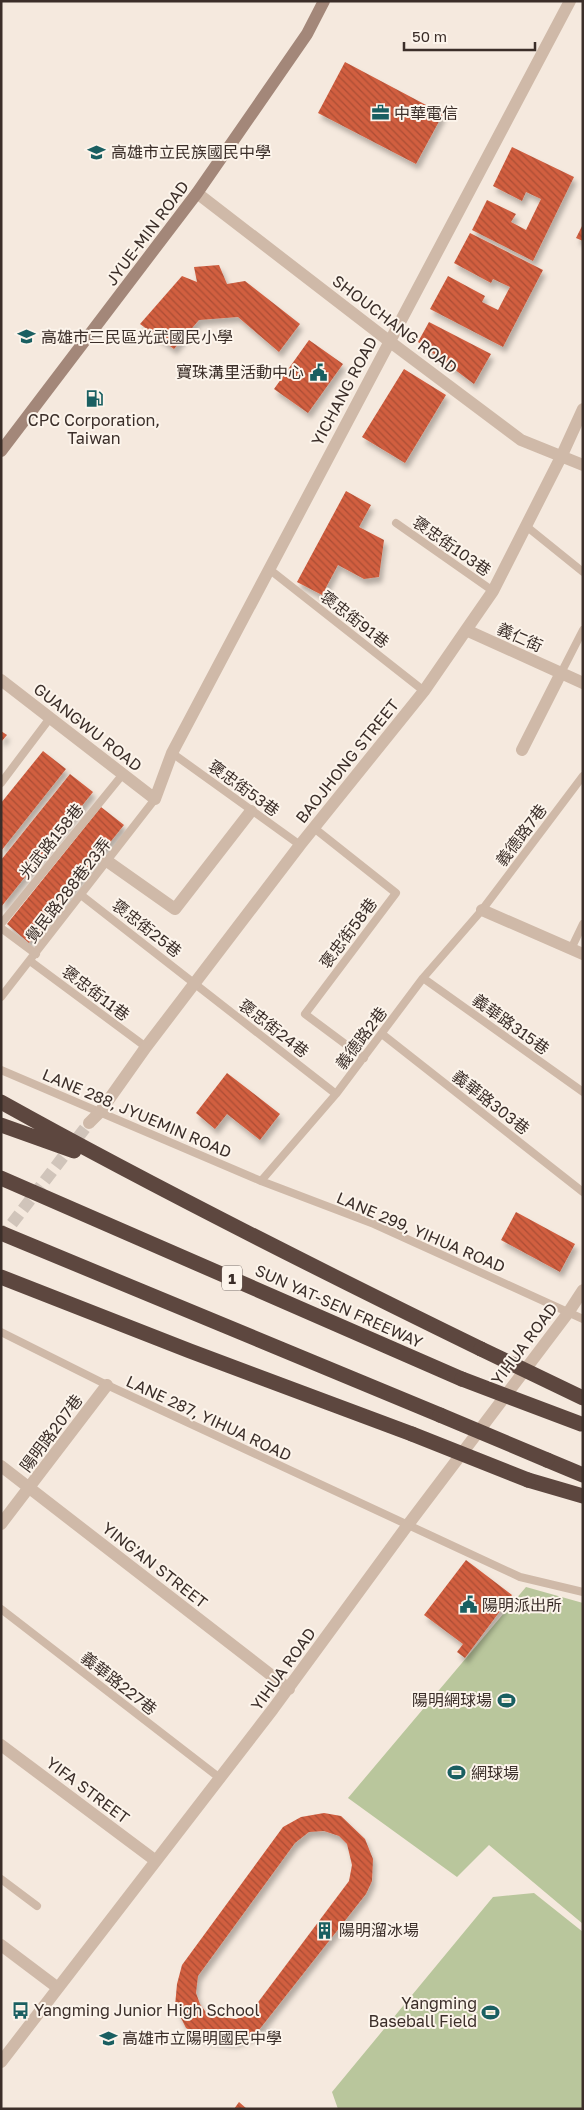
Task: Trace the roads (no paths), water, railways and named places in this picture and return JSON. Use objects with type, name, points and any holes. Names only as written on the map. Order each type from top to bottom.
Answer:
[{"type":"highway","points":[[1,1102],[114,1164],[343,1282],[583,1398]]},
{"type":"highway","points":[[1,1126],[114,1164]]},
{"type":"highway","name":"SUN YAT-SEN FREEWAY","points":[[1,1178],[462,1379],[582,1425]]},
{"type":"highway","points":[[1,1233],[583,1475]]},
{"type":"highway","points":[[1,1277],[528,1480],[583,1496]]},
{"type":"street","name":"JYUE-MIN ROAD","points":[[1,451],[198,193],[307,34],[324,1]]},
{"type":"street","name":"YICHANG ROAD","points":[[155,799],[172,753],[570,1]]},
{"type":"street","name":"SHOUCHANG ROAD","points":[[198,193],[389,341],[521,440],[583,465]]},
{"type":"street","name":"BAOJHONG STREET","points":[[89,1123],[100,1112],[146,1047],[300,846],[424,691],[493,591],[562,455],[583,409]]},
{"type":"street","name":"義仁街","points":[[466,630],[583,683]]},
{"type":"street","points":[[522,750],[561,673]]},
{"type":"street","name":"GUANGWU ROAD","points":[[1,680],[155,799]]},
{"type":"street","points":[[108,860],[175,909],[252,810]]},
{"type":"street","points":[[482,910],[577,952]]},
{"type":"street","name":"YIHUA ROAD","points":[[1,2062],[289,1689],[407,1526],[568,1313],[583,1290]]},
{"type":"street","name":"陽明路207巷","points":[[1,1524],[107,1386]]},
{"type":"street","name":"YING'AN STREET","points":[[1,1466],[289,1689]]},
{"type":"street","name":"YIFA STREET","points":[[1,1745],[156,1861]]},
{"type":"street","points":[[1,1945],[58,1988]]},
{"type":"lane","name":"褒忠街103巷","points":[[396,523],[493,591]]},
{"type":"lane","points":[[526,526],[583,572]]},
{"type":"lane","name":"褒忠街91巷","points":[[269,569],[424,691]]},
{"type":"lane","points":[[561,673],[583,630]]},
{"type":"lane","points":[[1,783],[50,718]]},
{"type":"lane","name":"褒忠街53巷","points":[[172,753],[300,846]]},
{"type":"lane","name":"光武路158巷","points":[[1,926],[123,774]]},
{"type":"lane","name":"義德路7巷","points":[[482,910],[583,776]]},
{"type":"lane","name":"覺民路288巷23弄","points":[[1,997],[155,799]]},
{"type":"lane","name":"褒忠街58巷","points":[[314,828],[396,892],[305,1014],[364,1058]]},
{"type":"lane","name":"褒忠街25巷","points":[[81,895],[195,984]]},
{"type":"lane","name":"義德路2巷","points":[[261,1181],[336,1094],[423,978],[482,910]]},
{"type":"lane","points":[[577,952],[583,924]]},
{"type":"lane","points":[[1,926],[36,954]]},
{"type":"lane","name":"褒忠街11巷","points":[[30,961],[146,1047]]},
{"type":"lane","name":"義華路315巷","points":[[423,978],[583,1092]]},
{"type":"lane","name":"褒忠街24巷","points":[[195,984],[336,1094]]},
{"type":"lane","name":"義華路303巷","points":[[382,1034],[583,1192]]},
{"type":"lane","name":"LANE 288, JYUEMIN ROAD","points":[[1,1070],[261,1181]]},
{"type":"lane","name":"LANE 299, YIHUA ROAD","points":[[261,1181],[374,1224],[546,1300],[568,1313],[583,1319]]},
{"type":"lane","name":"LANE 287, YIHUA ROAD","points":[[1,1332],[107,1386],[520,1577],[583,1592]]},
{"type":"lane","name":"義華路227巷","points":[[1,1609],[221,1779]]},
{"type":"lane","points":[[1,1879],[37,1906]]},
{"type":"tunnel","points":[[1,1238],[89,1123]]},
{"type":"place","name":"中華電信","points":[[380,113]]},
{"type":"place","name":"高雄市立民族國民中學","points":[[97,152]]},
{"type":"place","name":"高雄市三民區光武國民小學","points":[[27,337]]},
{"type":"place","name":"寶珠溝里活動中心","points":[[318,372]]},
{"type":"place","name":"CPC Corporation, Taiwan","points":[[94,399]]},
{"type":"place","name":"陽明派出所","points":[[468,1605]]},
{"type":"place","name":"陽明網球場","points":[[506,1700]]},
{"type":"place","name":"網球場","points":[[457,1773]]},
{"type":"place","name":"陽明溜冰場","points":[[325,1930]]},
{"type":"place","name":"Yangming Junior High School","points":[[20,2010]]},
{"type":"place","name":"Yangming Baseball Field","points":[[491,2012]]},
{"type":"place","name":"高雄市立陽明國民中學","points":[[108,2038]]}]
